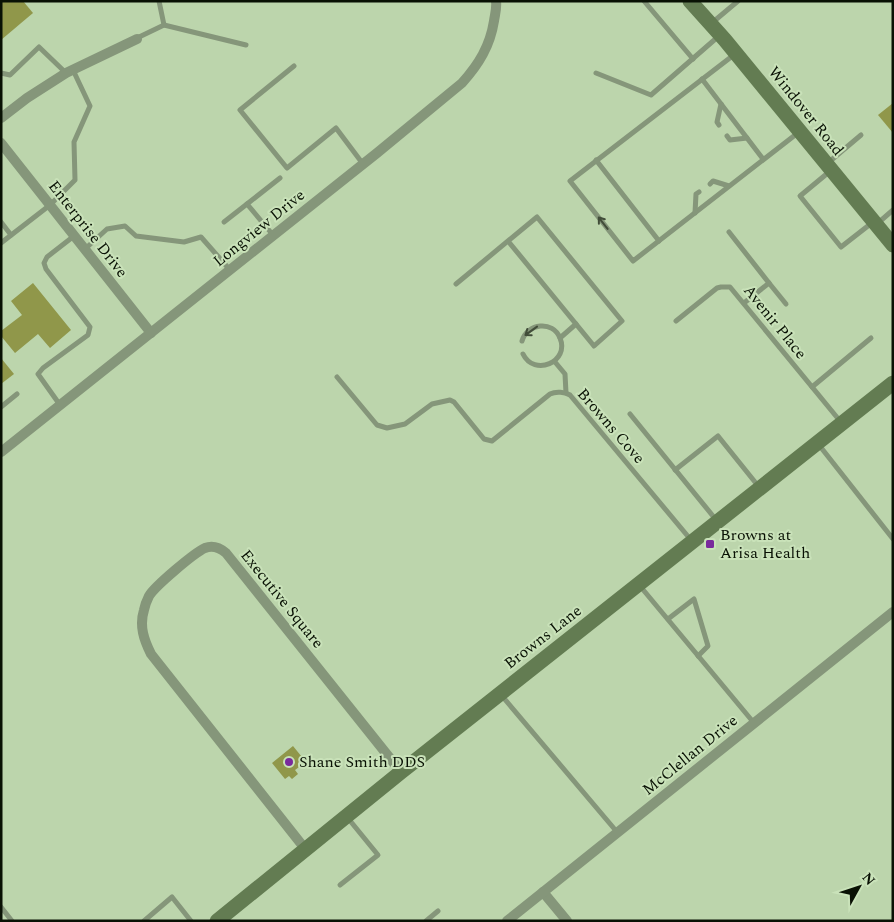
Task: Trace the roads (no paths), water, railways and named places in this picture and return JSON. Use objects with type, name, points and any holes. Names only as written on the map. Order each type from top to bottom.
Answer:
[{"type":"street","name":"Windover Road","points":[[690,1],[736,53],[893,245]]},
{"type":"street","name":"Longview Drive","points":[[1,452],[274,236],[462,84],[486,51],[492,36],[495,2]]},
{"type":"street","points":[[1,118],[27,98],[70,71],[137,39]]},
{"type":"street","name":"Enterprise Drive","points":[[1,143],[151,333]]},
{"type":"street","name":"Browns Lane","points":[[217,921],[717,521],[892,387]]},
{"type":"street","name":"Executive Square","points":[[306,850],[151,654],[143,639],[142,615],[149,596],[180,567],[207,548],[216,547],[226,553],[401,772]]},
{"type":"street","name":"McClellan Drive","points":[[507,921],[893,612]]},
{"type":"street","points":[[543,892],[567,921]]},
{"type":"lane","points":[[159,1],[164,25]]},
{"type":"lane","points":[[644,1],[693,59]]},
{"type":"lane","points":[[596,73],[651,95],[693,59],[738,1]]},
{"type":"lane","points":[[137,39],[164,25],[246,45]]},
{"type":"lane","points":[[1,73],[10,75],[39,47],[70,71],[90,106],[74,142],[75,180],[50,205],[1,243]]},
{"type":"lane","points":[[736,53],[570,181],[633,261],[800,131]]},
{"type":"lane","points":[[294,66],[240,110],[287,168],[336,128],[363,164]]},
{"type":"lane","points":[[702,79],[763,160]]},
{"type":"lane","points":[[719,125],[717,122],[721,104]]},
{"type":"lane","points":[[861,135],[800,196],[841,247],[893,210]]},
{"type":"lane","points":[[727,136],[730,140],[746,138]]},
{"type":"lane","points":[[596,160],[659,241]]},
{"type":"lane","points":[[224,222],[280,178]]},
{"type":"lane","points":[[710,184],[713,181],[729,186]]},
{"type":"lane","points":[[695,213],[696,194],[699,192]]},
{"type":"lane","points":[[247,204],[274,236]]},
{"type":"lane","points":[[456,284],[537,217],[622,321],[594,346],[508,241]]},
{"type":"lane","points":[[1,222],[11,235]]},
{"type":"lane","points":[[84,249],[106,229],[125,226],[136,236],[184,242],[201,237],[230,270]]},
{"type":"lane","points":[[729,232],[786,304]]},
{"type":"lane","points":[[60,405],[38,374],[43,368],[88,335],[90,327],[46,269],[44,263],[46,257],[74,236]]},
{"type":"lane","points":[[744,303],[769,283]]},
{"type":"lane","name":"Avenir Place","points":[[676,321],[721,287],[730,287],[842,424]]},
{"type":"lane","points":[[560,338],[576,324]]},
{"type":"lane","points":[[522,341],[526,332],[538,326],[551,328],[560,338],[562,350],[555,362],[549,365],[536,366],[530,363],[523,354]]},
{"type":"lane","points":[[812,387],[871,338]]},
{"type":"lane","points":[[555,362],[565,374],[566,393]]},
{"type":"lane","name":"Browns Cove","points":[[337,377],[376,425],[387,428],[405,424],[432,404],[450,400],[454,402],[484,439],[488,441],[492,441],[550,394],[554,392],[566,393],[570,395],[692,541]]},
{"type":"lane","points":[[1,407],[18,394]]},
{"type":"lane","points":[[630,414],[717,521]]},
{"type":"lane","points":[[675,470],[718,436],[760,488]]},
{"type":"lane","points":[[817,443],[891,531],[893,539]]},
{"type":"lane","points":[[638,584],[754,724]]},
{"type":"lane","points":[[668,619],[694,599],[708,646],[698,656]]},
{"type":"lane","points":[[500,693],[617,832]]},
{"type":"lane","points":[[340,885],[378,855],[347,817]]},
{"type":"lane","points":[[144,921],[172,897],[192,921]]},
{"type":"lane","points":[[1,907],[12,921]]},
{"type":"lane","points":[[426,921],[438,911]]},
{"type":"place","name":"Browns at Arisa Health","points":[[710,544]]},
{"type":"place","name":"Shane Smith DDS","points":[[289,762]]}]
